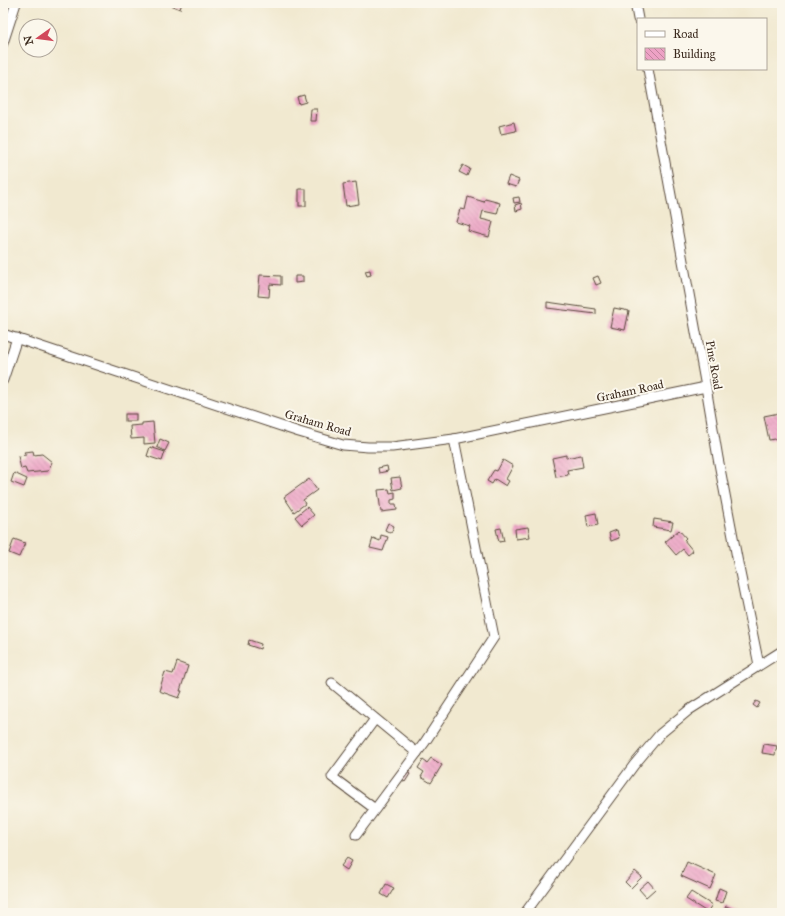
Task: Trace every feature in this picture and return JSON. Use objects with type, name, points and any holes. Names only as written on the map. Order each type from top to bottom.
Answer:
[{"type":"street","points":[[3,43],[16,3]]},
{"type":"street","points":[[635,3],[638,18]]},
{"type":"street","name":"Pine Road","points":[[648,70],[736,556],[759,665]]},
{"type":"street","name":"Graham Road","points":[[3,334],[342,445],[368,447],[392,447],[454,439],[706,387]]},
{"type":"street","points":[[3,380],[17,338]]},
{"type":"street","points":[[356,835],[417,753],[494,637],[454,439]]},
{"type":"street","points":[[524,913],[634,765],[660,734],[689,710],[782,650]]},
{"type":"street","points":[[332,683],[417,753]]},
{"type":"street","points":[[375,718],[332,776],[375,809]]},
{"type":"building","points":[[182,3],[180,9],[167,4]]},
{"type":"building","points":[[304,95],[306,102],[299,104],[297,97]]},
{"type":"building","points":[[311,109],[317,109],[316,121],[310,121]]},
{"type":"building","points":[[514,122],[516,131],[501,134],[499,126]]},
{"type":"building","points":[[463,165],[470,169],[467,176],[459,172]]},
{"type":"building","points":[[509,176],[519,180],[516,187],[506,184]]},
{"type":"building","points":[[356,182],[359,204],[346,206],[343,184]]},
{"type":"building","points":[[299,189],[306,189],[306,206],[299,206]]},
{"type":"building","points":[[468,197],[484,202],[485,199],[500,203],[497,214],[483,211],[481,219],[493,222],[489,237],[468,231],[470,226],[456,222],[460,209],[465,210]]},
{"type":"building","points":[[519,197],[520,202],[514,203],[513,198]]},
{"type":"building","points":[[521,203],[522,209],[516,211],[515,205]]},
{"type":"building","points":[[370,270],[371,275],[367,276],[365,271]]},
{"type":"building","points":[[260,275],[281,276],[281,285],[270,284],[269,297],[258,296]]},
{"type":"building","points":[[295,276],[303,276],[303,282],[295,283]]},
{"type":"building","points":[[598,276],[601,283],[596,285],[593,278]]},
{"type":"building","points":[[547,302],[596,309],[596,314],[547,308]]},
{"type":"building","points":[[614,308],[629,311],[625,330],[610,327]]},
{"type":"building","points":[[779,413],[782,438],[769,440],[764,416]]},
{"type":"building","points":[[125,414],[136,414],[136,421],[125,421]]},
{"type":"building","points":[[153,422],[155,443],[144,444],[144,438],[131,439],[130,426]]},
{"type":"building","points":[[160,439],[169,443],[165,451],[157,447]]},
{"type":"building","points":[[150,447],[165,452],[162,461],[147,456]]},
{"type":"building","points":[[33,451],[34,455],[42,454],[52,462],[48,471],[27,473],[25,468],[21,469],[18,456],[26,455],[24,452]]},
{"type":"building","points":[[566,455],[566,458],[581,455],[583,467],[567,470],[568,475],[556,477],[552,458]]},
{"type":"building","points":[[503,460],[513,466],[506,479],[509,481],[506,486],[495,479],[492,484],[487,481],[494,470],[497,471]]},
{"type":"building","points":[[387,466],[388,471],[379,473],[378,468]]},
{"type":"building","points":[[14,473],[27,479],[24,487],[11,482]]},
{"type":"building","points":[[400,477],[402,488],[393,490],[391,478]]},
{"type":"building","points":[[309,479],[317,490],[303,500],[305,504],[294,512],[284,497]]},
{"type":"building","points":[[389,489],[390,493],[395,492],[395,499],[391,500],[391,504],[396,504],[397,510],[381,512],[378,490]]},
{"type":"building","points":[[307,507],[314,515],[302,525],[295,517]]},
{"type":"building","points":[[596,513],[598,525],[588,527],[586,515]]},
{"type":"building","points":[[654,519],[673,522],[671,530],[653,527]]},
{"type":"building","points":[[388,523],[394,526],[391,533],[385,530]]},
{"type":"building","points":[[528,527],[530,537],[516,539],[515,529]]},
{"type":"building","points":[[501,528],[504,541],[499,542],[496,529]]},
{"type":"building","points":[[617,530],[619,538],[611,541],[609,533]]},
{"type":"building","points":[[679,530],[686,538],[684,540],[693,551],[688,555],[683,549],[676,555],[665,542]]},
{"type":"building","points":[[381,535],[388,537],[383,551],[370,548],[373,538],[380,541]]},
{"type":"building","points":[[14,539],[25,543],[19,557],[9,553]]},
{"type":"building","points":[[249,640],[261,644],[260,649],[248,645]]},
{"type":"building","points":[[177,662],[188,666],[179,698],[159,691],[165,672],[173,674]]},
{"type":"building","points":[[756,701],[760,703],[757,708],[753,705]]},
{"type":"building","points":[[764,744],[777,746],[775,755],[762,753]]},
{"type":"building","points":[[431,758],[442,765],[431,783],[421,777],[424,772],[418,768],[423,760],[427,763]]},
{"type":"building","points":[[406,771],[410,774],[405,782],[401,779]]},
{"type":"building","points":[[347,858],[352,861],[347,870],[341,866]]},
{"type":"building","points":[[687,862],[716,875],[710,889],[681,876]]},
{"type":"building","points":[[635,871],[642,877],[631,888],[625,882]]},
{"type":"building","points":[[648,881],[655,889],[646,897],[639,889]]},
{"type":"building","points":[[386,884],[394,888],[388,898],[381,894]]},
{"type":"building","points":[[719,888],[726,891],[722,903],[715,901]]},
{"type":"building","points":[[691,892],[712,905],[707,912],[686,899]]},
{"type":"building","points":[[726,906],[741,913],[723,913]]}]
